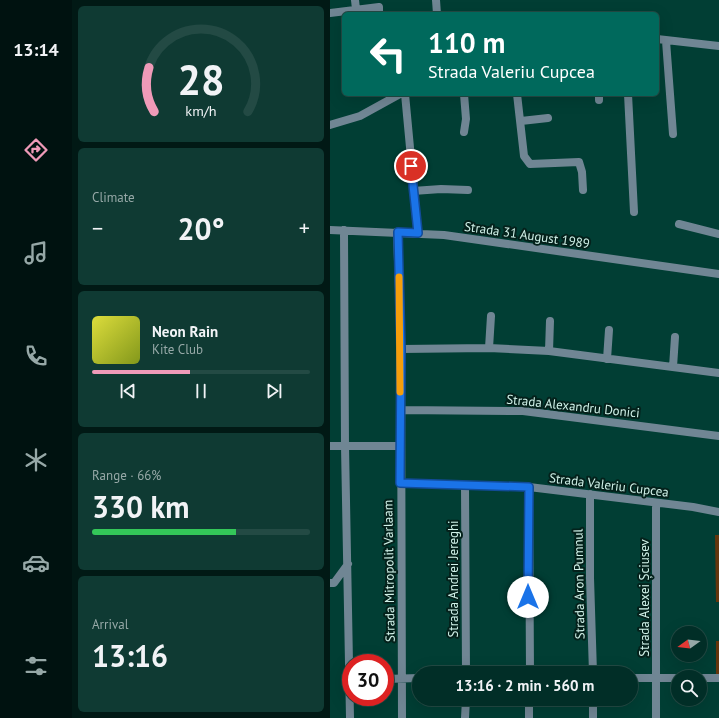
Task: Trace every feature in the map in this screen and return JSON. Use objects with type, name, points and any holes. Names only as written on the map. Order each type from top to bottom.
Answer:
[{"type":"street","points":[[355,0],[356,9]]},
{"type":"street","points":[[436,0],[437,12]]},
{"type":"street","points":[[330,13],[379,7],[379,12]]},
{"type":"street","points":[[659,39],[719,46]]},
{"type":"street","points":[[666,41],[672,134]]},
{"type":"street","points":[[330,125],[360,116],[396,96]]},
{"type":"street","points":[[405,96],[418,233]]},
{"type":"street","points":[[464,96],[466,119],[464,132]]},
{"type":"street","points":[[517,96],[524,156],[527,161],[530,164],[579,162],[582,172],[583,190]]},
{"type":"street","points":[[628,96],[634,212]]},
{"type":"street","points":[[521,121],[548,118]]},
{"type":"street","points":[[413,191],[441,189],[468,190]]},
{"type":"street","points":[[679,224],[719,234]]},
{"type":"street","name":"Strada 31 August 1989","points":[[330,230],[418,233],[513,244],[719,274]]},
{"type":"street","points":[[344,230],[345,446],[349,654]]},
{"type":"street","name":"Strada Mitropolit Varlaam","points":[[398,232],[401,349],[400,483],[402,718]]},
{"type":"street","points":[[489,348],[491,316]]},
{"type":"street","points":[[549,351],[550,321]]},
{"type":"street","points":[[607,359],[609,330]]},
{"type":"street","points":[[673,367],[675,337]]},
{"type":"street","points":[[401,349],[489,348],[549,351],[719,373]]},
{"type":"street","name":"Strada Alexandru Donici","points":[[400,410],[523,411],[719,436]]},
{"type":"street","points":[[330,446],[400,446]]},
{"type":"street","name":"Strada Valeriu Cupcea","points":[[400,483],[529,487],[719,512]]},
{"type":"street","name":"Strada Andrei Jereghi","points":[[464,485],[466,666]]},
{"type":"street","points":[[529,487],[530,666]]},
{"type":"street","name":"Strada Aron Pumnul","points":[[590,494],[590,578],[593,666]]},
{"type":"street","name":"Strada Alexei Șciusev","points":[[656,503],[656,718]]},
{"type":"street","points":[[330,583],[334,583],[348,564]]},
{"type":"street","points":[[394,678],[412,678]]},
{"type":"street","points":[[638,678],[671,678]]},
{"type":"street","points":[[707,678],[719,678]]},
{"type":"street","points":[[350,706],[350,718]]},
{"type":"street","points":[[465,718],[466,706]]},
{"type":"street","points":[[529,718],[530,706]]},
{"type":"street","points":[[593,706],[593,718]]},
{"type":"shaded area","points":[[715,535],[719,535],[719,602],[716,602]]},
{"type":"shaded area","points":[[716,641],[719,641],[719,675],[716,675]]},
{"type":"slow traffic","points":[[399,277],[401,349],[400,392]]},
{"type":"route","points":[[411,166],[418,233],[398,232],[401,349],[400,483],[529,487],[528,597]]}]
